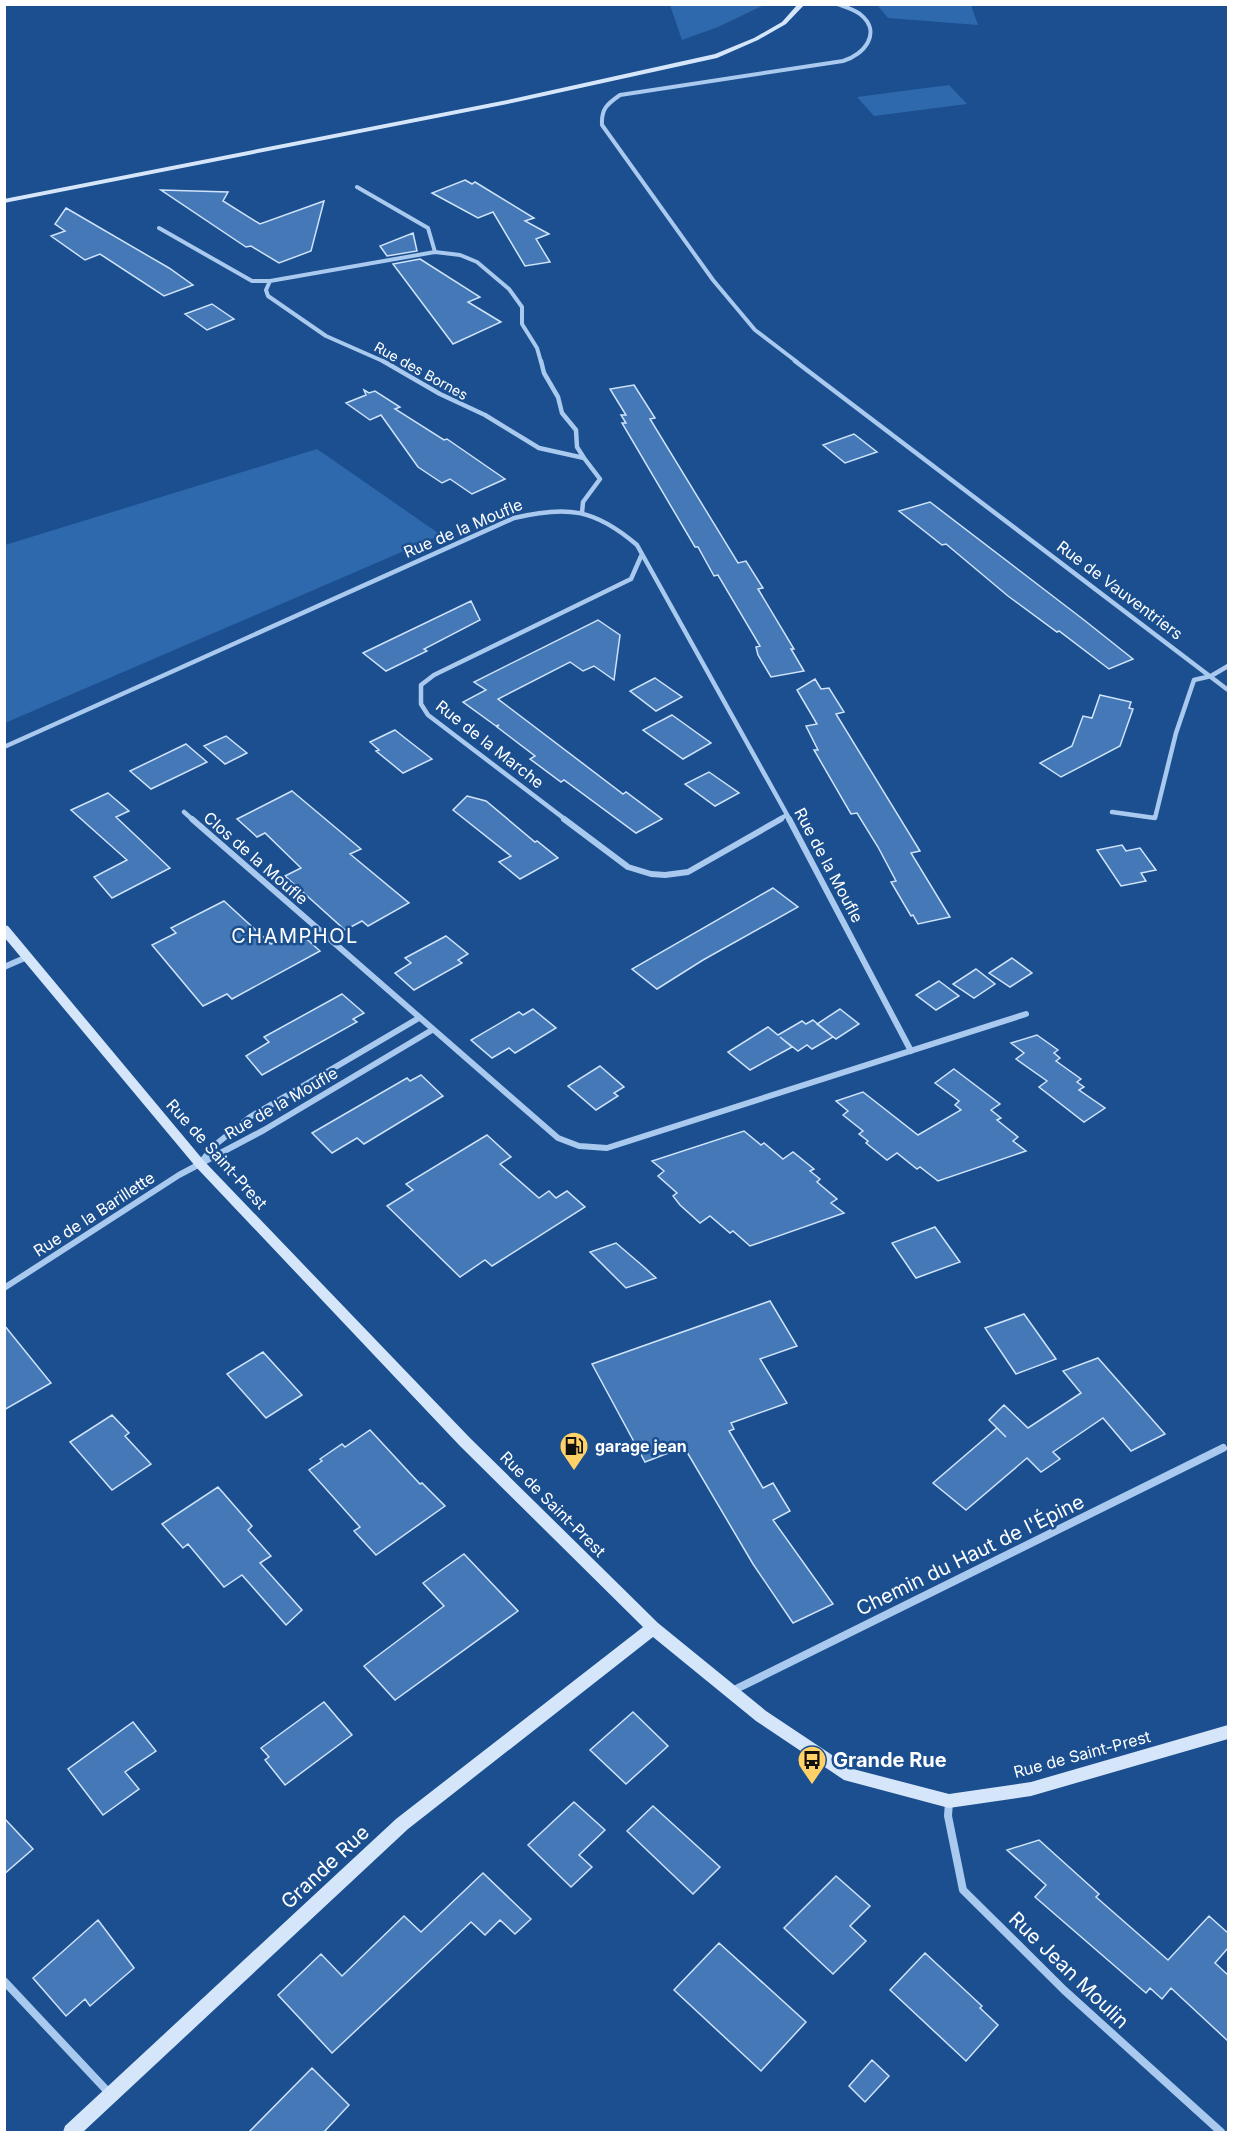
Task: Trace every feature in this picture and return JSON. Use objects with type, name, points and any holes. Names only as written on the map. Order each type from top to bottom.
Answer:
[{"type":"main road","points":[[4,201],[512,101],[717,56],[756,39],[784,23],[802,4]]},
{"type":"main road","name":"Rue de Saint-Prest","points":[[4,929],[200,1164],[457,1434],[652,1628],[761,1716],[849,1775],[949,1801],[1031,1789],[1228,1732]]},
{"type":"main road","name":"Grande Rue","points":[[71,2133],[402,1824],[652,1628]]},
{"type":"street","name":"Rue de Vauventriers","points":[[837,4],[858,12],[867,21],[870,33],[866,49],[858,56],[843,61],[620,94],[608,103],[601,113],[602,125],[735,309],[755,330],[1228,690]]},
{"type":"street","points":[[357,187],[428,228],[435,252]]},
{"type":"street","points":[[159,228],[252,281],[270,281],[435,252],[460,255],[477,261],[509,289],[522,306],[522,324],[537,348],[544,373],[558,397],[562,413],[576,430],[577,447],[600,479],[583,502],[582,513]]},
{"type":"street","name":"Rue des Bornes","points":[[270,281],[266,290],[268,296],[326,336],[375,356],[440,394],[485,415],[539,448],[584,458]]},
{"type":"street","name":"Rue de la Moufle","points":[[4,747],[514,518],[561,510],[601,517],[637,545],[787,815],[910,1051]]},
{"type":"street","name":"Rue de la Marche","points":[[642,554],[631,579],[434,675],[421,685],[421,704],[428,715],[628,867],[641,873],[673,876],[688,872],[787,815]]},
{"type":"street","points":[[1112,812],[1155,818],[1176,734],[1194,680],[1211,676],[1228,666]]},
{"type":"street","name":"Clos de la Moufle","points":[[184,813],[419,1018]]},
{"type":"street","points":[[4,967],[27,957]]},
{"type":"street","points":[[419,1018],[558,1138],[579,1146],[607,1148],[1026,1014]]},
{"type":"street","name":"Rue de la Moufle","points":[[200,1164],[215,1145],[250,1117],[419,1018]]},
{"type":"street","name":"Rue de la Moufle","points":[[200,1164],[264,1130],[432,1029]]},
{"type":"street","name":"Rue de la Barillette","points":[[4,1288],[200,1164]]},
{"type":"street","name":"Chemin du Haut de l'Épine","points":[[731,1691],[1223,1448]]},
{"type":"street","name":"Rue Jean Moulin","points":[[949,1801],[948,1816],[963,1890],[1064,1990],[1221,2133]]},
{"type":"street","points":[[4,1981],[111,2095]]},
{"type":"shaded area","points":[[670,4],[764,5],[718,27],[682,40]]},
{"type":"shaded area","points":[[877,5],[971,5],[978,25],[888,18]]},
{"type":"shaded area","points":[[949,85],[967,104],[874,116],[857,97]]},
{"type":"shaded area","points":[[317,449],[441,535],[5,723],[5,545]]},
{"type":"building","points":[[465,180],[472,184],[475,182],[534,218],[525,221],[549,234],[536,239],[550,262],[525,266],[493,212],[478,218],[432,193]]},
{"type":"building","points":[[161,190],[228,192],[223,201],[260,224],[324,201],[311,251],[279,263],[251,246],[246,247]]},
{"type":"building","points":[[66,208],[169,268],[193,285],[164,296],[100,254],[85,260],[51,236],[65,231],[55,224]]},
{"type":"building","points":[[413,233],[417,251],[387,256],[380,246]]},
{"type":"building","points":[[420,259],[480,297],[468,302],[501,322],[453,344],[393,264]]},
{"type":"building","points":[[212,304],[234,319],[207,330],[185,314]]},
{"type":"building","points":[[634,385],[655,418],[650,419],[738,563],[746,561],[763,588],[758,589],[794,649],[791,649],[804,671],[771,677],[758,655],[756,647],[760,646],[718,575],[714,576],[698,547],[695,547],[622,423],[626,423],[621,415],[626,415],[610,389]]},
{"type":"building","points":[[364,390],[369,393],[375,391],[400,407],[395,409],[444,440],[447,439],[505,479],[472,494],[450,479],[442,483],[418,467],[381,415],[370,420],[346,403],[366,395]]},
{"type":"building","points":[[854,434],[877,452],[845,463],[823,445]]},
{"type":"building","points":[[930,502],[1133,659],[1109,669],[1008,596],[946,544],[942,545],[899,511]]},
{"type":"building","points":[[471,601],[480,620],[424,649],[427,651],[386,671],[363,653]]},
{"type":"building","points":[[598,620],[620,635],[614,680],[594,666],[583,671],[570,662],[498,699],[623,794],[626,792],[662,819],[636,833],[564,780],[561,782],[530,759],[535,756],[497,727],[499,725],[496,726],[463,702],[486,690],[474,682]]},
{"type":"building","points":[[655,678],[682,697],[656,711],[630,691]]},
{"type":"building","points":[[815,679],[821,689],[829,688],[844,712],[836,714],[920,851],[911,853],[950,917],[918,924],[913,915],[911,916],[891,882],[896,881],[878,847],[857,813],[851,814],[814,750],[818,750],[806,726],[817,724],[797,690]]},
{"type":"building","points":[[1100,695],[1131,702],[1129,708],[1133,709],[1120,746],[1061,777],[1040,763],[1072,746],[1083,716],[1092,718]]},
{"type":"building","points":[[672,715],[711,743],[683,759],[643,730]]},
{"type":"building","points":[[395,730],[432,759],[403,773],[376,751],[379,750],[370,742]]},
{"type":"building","points":[[226,736],[247,753],[225,764],[204,746]]},
{"type":"building","points":[[186,744],[207,762],[151,789],[130,771]]},
{"type":"building","points":[[709,772],[739,793],[715,806],[685,784]]},
{"type":"building","points":[[292,791],[361,849],[350,854],[409,903],[368,926],[362,921],[345,930],[285,876],[301,868],[265,833],[257,837],[237,819]]},
{"type":"building","points":[[108,793],[129,811],[116,817],[170,868],[112,898],[94,877],[127,860],[71,810]]},
{"type":"building","points":[[467,796],[486,801],[558,858],[520,879],[499,862],[511,856],[453,810]]},
{"type":"building","points":[[1122,845],[1126,851],[1140,848],[1156,870],[1141,873],[1146,881],[1121,886],[1097,850]]},
{"type":"building","points":[[773,888],[798,907],[703,960],[657,989],[632,969]]},
{"type":"building","points":[[224,901],[271,944],[276,941],[279,944],[300,933],[320,951],[232,999],[227,994],[203,1006],[152,945],[176,933],[171,928]]},
{"type":"building","points":[[446,936],[468,954],[458,960],[462,963],[414,990],[395,973],[411,963],[405,958]]},
{"type":"building","points":[[1012,958],[1032,973],[1010,987],[989,973]]},
{"type":"building","points":[[976,969],[995,984],[974,998],[953,984]]},
{"type":"building","points":[[939,981],[959,996],[936,1010],[916,995]]},
{"type":"building","points":[[342,994],[364,1013],[353,1019],[357,1022],[262,1075],[246,1056],[269,1042],[264,1037]]},
{"type":"building","points":[[533,1009],[556,1028],[515,1053],[509,1048],[492,1058],[471,1040],[519,1012],[523,1015]]},
{"type":"building","points":[[840,1009],[859,1024],[836,1039],[817,1024]]},
{"type":"building","points":[[813,1020],[833,1037],[812,1049],[807,1045],[798,1051],[780,1037],[792,1047],[750,1070],[728,1052],[768,1027],[778,1035],[802,1021],[806,1024]]},
{"type":"building","points":[[1037,1035],[1058,1050],[1054,1053],[1060,1058],[1056,1061],[1081,1079],[1077,1082],[1084,1087],[1079,1090],[1105,1108],[1084,1122],[1039,1087],[1047,1081],[1016,1059],[1024,1053],[1011,1043]]},
{"type":"building","points":[[600,1066],[624,1087],[614,1093],[618,1096],[596,1110],[568,1086]]},
{"type":"building","points":[[954,1069],[1000,1104],[991,1110],[1001,1118],[997,1120],[1018,1137],[1013,1141],[1026,1151],[938,1181],[920,1167],[917,1169],[897,1153],[887,1160],[866,1143],[868,1141],[859,1134],[863,1131],[843,1115],[848,1111],[836,1101],[863,1092],[918,1135],[961,1110],[955,1105],[959,1101],[935,1083]]},
{"type":"building","points":[[421,1075],[443,1096],[364,1144],[357,1138],[332,1153],[312,1133],[407,1078],[410,1081]]},
{"type":"building","points":[[744,1131],[761,1145],[764,1143],[783,1159],[793,1152],[814,1169],[810,1171],[820,1179],[817,1182],[837,1199],[831,1203],[844,1213],[750,1246],[710,1216],[700,1223],[673,1196],[677,1193],[658,1176],[664,1171],[652,1161]]},
{"type":"building","points":[[487,1135],[511,1157],[500,1164],[539,1198],[549,1191],[556,1198],[567,1191],[585,1207],[492,1266],[485,1260],[460,1277],[387,1206],[413,1190],[406,1184]]},
{"type":"building","points":[[935,1227],[960,1262],[916,1278],[892,1243]]},
{"type":"building","points":[[616,1243],[656,1278],[626,1288],[590,1252]]},
{"type":"building","points":[[770,1301],[797,1346],[760,1359],[787,1403],[731,1423],[734,1429],[729,1431],[763,1488],[773,1483],[790,1511],[773,1520],[833,1604],[793,1623],[753,1564],[684,1447],[645,1462],[592,1364]]},
{"type":"building","points":[[1024,1314],[1056,1359],[1016,1374],[985,1328]]},
{"type":"building","points":[[4,1325],[51,1383],[4,1410]]},
{"type":"building","points":[[263,1352],[302,1395],[266,1418],[227,1374]]},
{"type":"building","points":[[1098,1358],[1165,1434],[1131,1451],[1103,1418],[1053,1452],[1060,1459],[1041,1472],[1027,1458],[966,1510],[933,1483],[997,1428],[989,1420],[1004,1405],[1028,1428],[1081,1393],[1063,1371]]},
{"type":"building","points":[[112,1415],[129,1433],[125,1436],[151,1464],[112,1490],[70,1442]]},
{"type":"building","points":[[370,1430],[420,1484],[422,1483],[445,1506],[376,1555],[354,1531],[360,1527],[309,1470],[322,1461],[320,1459],[342,1444],[345,1447]]},
{"type":"building","points":[[218,1487],[252,1526],[248,1530],[271,1556],[260,1563],[302,1610],[286,1625],[242,1575],[224,1587],[188,1544],[183,1548],[162,1524]]},
{"type":"building","points":[[464,1554],[518,1611],[395,1700],[364,1666],[444,1606],[423,1583]]},
{"type":"building","points":[[324,1702],[352,1735],[285,1785],[265,1760],[269,1757],[261,1748]]},
{"type":"building","points":[[633,1712],[668,1746],[626,1784],[590,1750]]},
{"type":"building","points":[[133,1722],[156,1751],[125,1772],[139,1789],[103,1815],[68,1769]]},
{"type":"building","points":[[574,1802],[605,1830],[579,1855],[592,1867],[571,1887],[528,1845]]},
{"type":"building","points":[[653,1806],[720,1867],[693,1894],[627,1831]]},
{"type":"building","points":[[4,1818],[33,1849],[4,1874]]},
{"type":"building","points":[[1039,1840],[1099,1894],[1096,1897],[1168,1960],[1209,1916],[1228,1933],[1228,1948],[1215,1963],[1228,1975],[1228,2041],[1171,1988],[1162,1999],[1150,1988],[1146,1993],[1035,1897],[1046,1885],[1007,1850]]},
{"type":"building","points":[[483,1873],[531,1919],[515,1934],[500,1920],[485,1935],[471,1922],[332,2053],[278,1995],[321,1954],[342,1976],[404,1916],[421,1932]]},
{"type":"building","points":[[836,1876],[870,1906],[850,1926],[866,1941],[833,1974],[784,1928]]},
{"type":"building","points":[[98,1920],[134,1968],[90,2006],[85,1999],[66,2016],[33,1978]]},
{"type":"building","points":[[719,1943],[806,2022],[761,2071],[674,1990]]},
{"type":"building","points":[[925,1953],[982,2006],[980,2008],[998,2025],[966,2061],[890,1990]]},
{"type":"building","points":[[872,2060],[889,2076],[865,2102],[849,2086]]},
{"type":"building","points":[[312,2068],[349,2105],[323,2133],[248,2133]]},
{"type":"place","name":"garage jean","points":[[574,1472]]},
{"type":"place","name":"Grande Rue","points":[[812,1786]]},
{"type":"district","name":"CHAMPHOL","points":[[295,936]]}]
